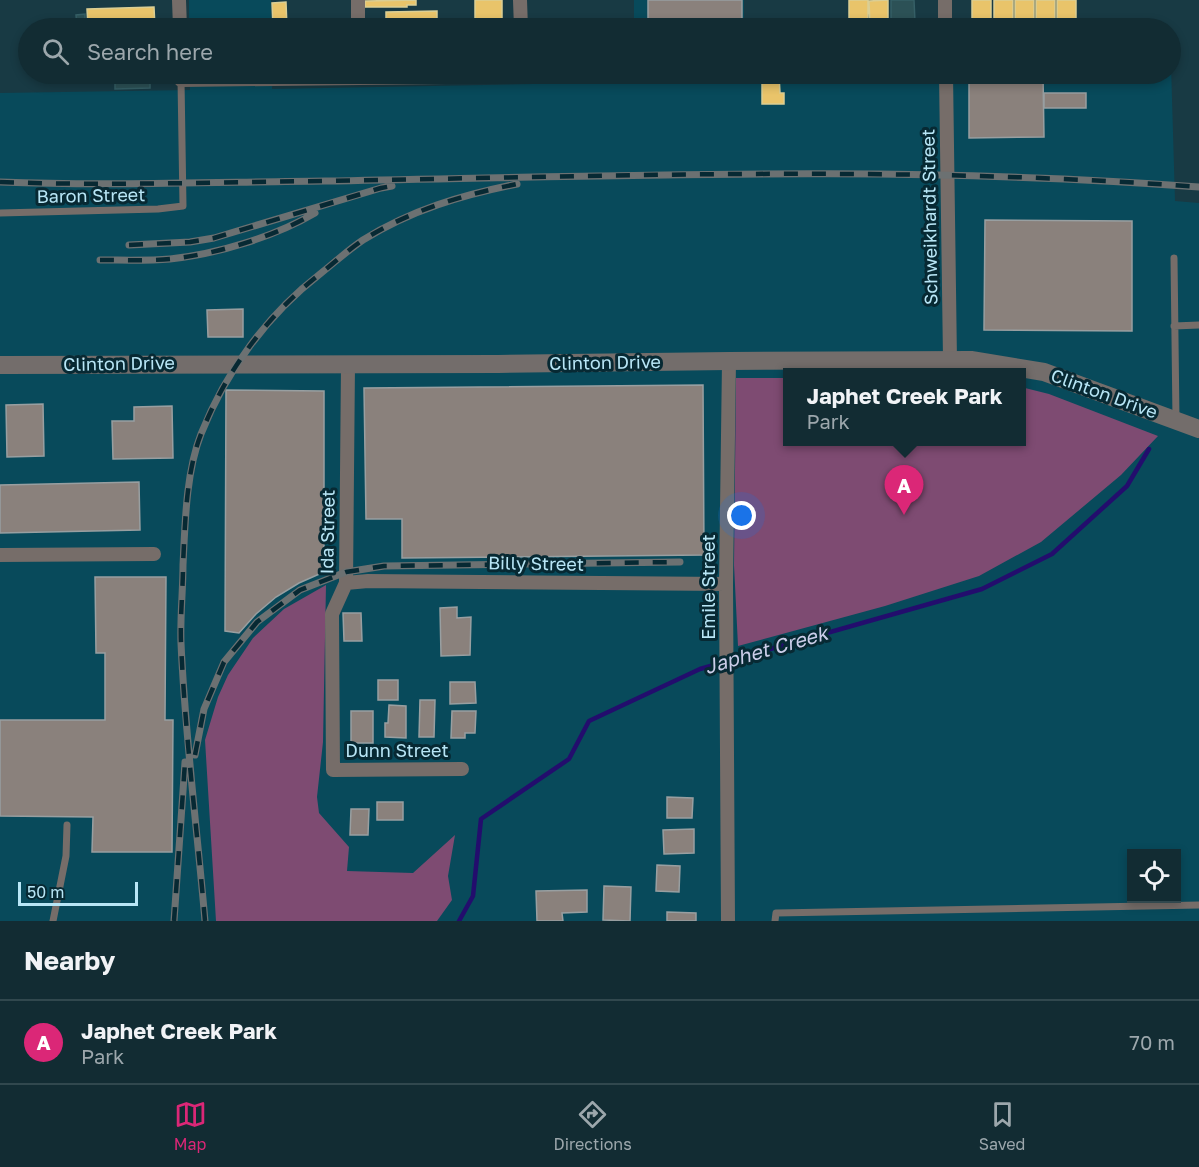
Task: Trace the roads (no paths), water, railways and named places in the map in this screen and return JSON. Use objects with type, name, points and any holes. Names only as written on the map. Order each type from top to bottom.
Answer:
[{"type":"main road","name":"Clinton Drive","points":[[0,365],[950,360],[1021,368]]},
{"type":"main road","name":"Clinton Drive","points":[[1026,369],[1044,372],[1199,429]]},
{"type":"street","points":[[179,0],[180,18]]},
{"type":"street","points":[[358,0],[358,18]]},
{"type":"street","points":[[520,0],[521,18]]},
{"type":"street","points":[[945,0],[945,18]]},
{"type":"street","name":"Schweikhardt Street","points":[[946,84],[950,360]]},
{"type":"street","name":"Emile Street","points":[[728,921],[726,591],[729,361]]},
{"type":"street","name":"Ida Street","points":[[333,770],[332,614],[346,583],[348,364]]},
{"type":"street","points":[[0,555],[154,554]]},
{"type":"street","name":"Billy Street","points":[[346,583],[404,581],[726,591]]},
{"type":"street","name":"Dunn Street","points":[[333,770],[462,769]]},
{"type":"lane","name":"Baron Street","points":[[0,213],[158,209],[183,206],[181,84]]},
{"type":"lane","points":[[1174,258],[1176,420]]},
{"type":"lane","points":[[1174,326],[1199,326]]},
{"type":"lane","points":[[52,921],[66,856],[67,825]]},
{"type":"lane","points":[[775,921],[776,913],[1199,904]]},
{"type":"waterway","name":"Japhet Creek","points":[[459,921],[473,896],[481,819],[569,759],[589,721],[700,669],[982,589],[1052,554],[1127,486],[1149,449]]},
{"type":"railway","points":[[0,182],[81,184],[872,174],[1090,180],[1199,187]]},
{"type":"railway","points":[[205,921],[185,712],[181,633],[187,498],[192,465],[201,434],[223,388],[250,346],[283,307],[346,252],[381,229],[418,212],[476,193],[517,184]]},
{"type":"railway","points":[[129,245],[190,242],[214,238],[392,186]]},
{"type":"railway","points":[[100,260],[161,260],[226,249],[282,230],[315,213]]},
{"type":"railway","points":[[195,755],[204,709],[224,662],[257,622],[300,590],[346,572],[384,566],[680,562]]},
{"type":"railway","points":[[174,921],[185,762]]},
{"type":"place","name":"Japhet Creek Park","points":[[904,515]]}]
